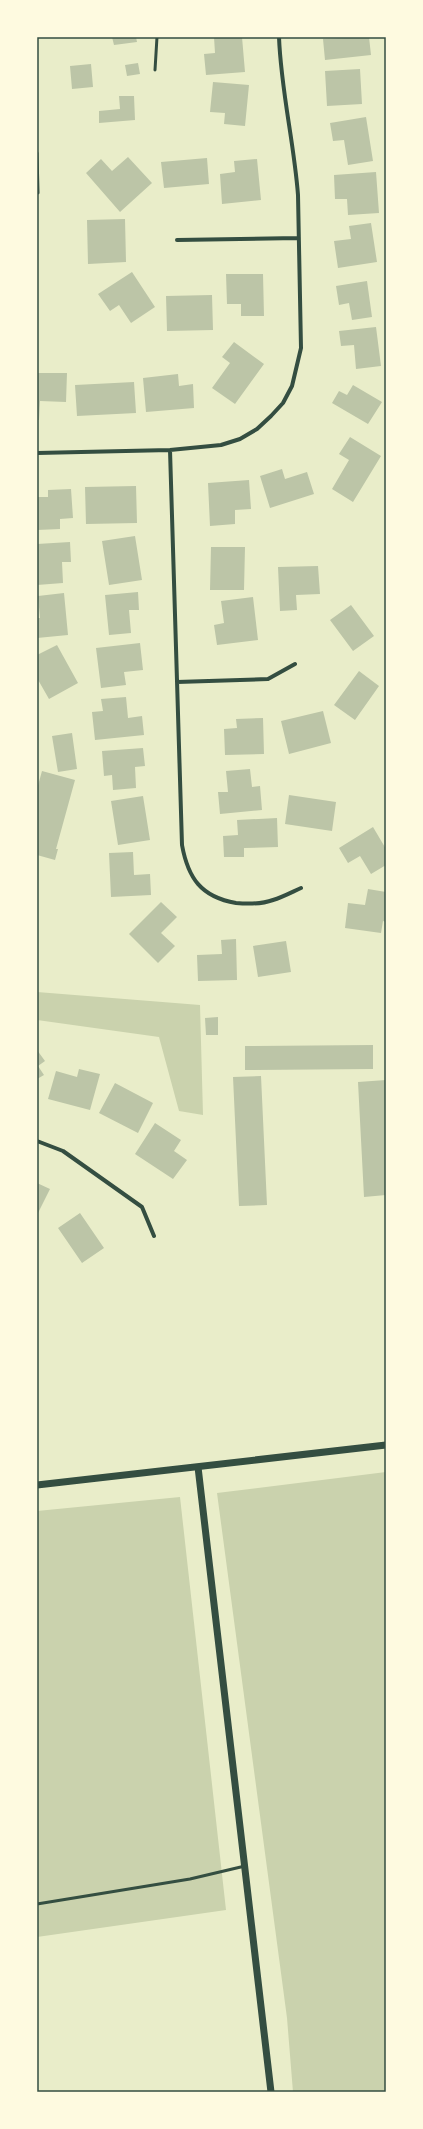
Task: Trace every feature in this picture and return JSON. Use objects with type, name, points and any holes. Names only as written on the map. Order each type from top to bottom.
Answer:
[{"type":"street","points":[[37,453],[170,450],[221,445],[240,439],[257,429],[283,403],[292,386],[301,348],[296,171],[282,87],[279,37]]},
{"type":"street","points":[[177,240],[298,238]]},
{"type":"street","points":[[170,450],[182,845],[185,863],[195,880],[206,892],[217,898],[245,904],[272,901],[302,888]]},
{"type":"street","points":[[177,682],[268,679],[295,664]]},
{"type":"street","points":[[37,1141],[63,1151],[142,1207],[154,1236]]},
{"type":"street","points":[[37,1486],[386,1445]]},
{"type":"street","points":[[198,1468],[271,2092]]},
{"type":"lane","points":[[155,70],[157,37]]},
{"type":"lane","points":[[37,153],[38,193]]},
{"type":"lane","points":[[37,1904],[190,1879],[244,1866]]},
{"type":"green space","points":[[37,992],[200,1005],[203,1115],[179,1111],[159,1037],[37,1020]]},
{"type":"green space","points":[[386,1472],[386,2092],[293,2092],[287,2018],[217,1493]]},
{"type":"green space","points":[[180,1497],[226,1910],[37,1937],[37,1511]]},
{"type":"building","points":[[112,37],[136,37],[137,42],[114,45]]},
{"type":"building","points":[[214,37],[242,37],[245,72],[206,75],[204,54],[215,53]]},
{"type":"building","points":[[369,37],[371,55],[325,60],[323,39]]},
{"type":"building","points":[[138,63],[140,74],[127,76],[125,65]]},
{"type":"building","points":[[91,64],[93,87],[72,89],[70,66]]},
{"type":"building","points":[[360,69],[362,104],[327,106],[325,71]]},
{"type":"building","points":[[213,82],[249,85],[245,126],[224,124],[225,113],[210,112]]},
{"type":"building","points":[[119,96],[134,96],[135,120],[99,123],[99,111],[120,109]]},
{"type":"building","points":[[366,117],[373,161],[348,165],[344,140],[333,141],[330,123]]},
{"type":"building","points":[[128,157],[152,183],[120,212],[86,173],[101,159],[112,171]]},
{"type":"building","points":[[207,158],[209,184],[164,188],[161,162]]},
{"type":"building","points":[[257,159],[261,200],[222,204],[220,174],[235,172],[234,161]]},
{"type":"building","points":[[376,172],[379,213],[348,215],[347,199],[335,199],[334,175]]},
{"type":"building","points":[[125,219],[126,262],[88,264],[87,220]]},
{"type":"building","points":[[371,223],[377,262],[338,268],[334,241],[351,239],[349,226]]},
{"type":"building","points":[[132,272],[155,307],[131,323],[119,305],[110,311],[98,294]]},
{"type":"building","points":[[226,274],[263,274],[264,316],[241,316],[241,304],[227,304]]},
{"type":"building","points":[[367,281],[372,317],[352,320],[349,303],[339,305],[336,286]]},
{"type":"building","points":[[212,295],[213,330],[167,331],[166,296]]},
{"type":"building","points":[[376,327],[381,366],[356,369],[354,345],[341,346],[339,331]]},
{"type":"building","points":[[234,342],[264,364],[235,404],[212,388],[230,363],[222,357]]},
{"type":"building","points":[[37,373],[67,373],[66,402],[40,401],[39,420],[37,420]]},
{"type":"building","points":[[178,374],[179,386],[193,384],[194,408],[146,412],[143,378]]},
{"type":"building","points":[[134,382],[136,413],[77,416],[75,385]]},
{"type":"building","points":[[353,385],[382,402],[368,424],[332,403],[339,391],[347,395]]},
{"type":"building","points":[[350,437],[381,456],[353,502],[332,489],[349,460],[339,454]]},
{"type":"building","points":[[282,469],[285,479],[307,472],[314,494],[270,508],[260,476]]},
{"type":"building","points":[[249,480],[251,509],[235,510],[235,524],[210,526],[208,483]]},
{"type":"building","points":[[136,486],[137,523],[86,524],[85,487]]},
{"type":"building","points":[[71,489],[73,518],[60,519],[60,529],[37,530],[37,497],[48,497],[48,490]]},
{"type":"building","points":[[135,536],[142,580],[109,585],[102,541]]},
{"type":"building","points":[[70,542],[71,562],[62,562],[63,583],[37,585],[37,544]]},
{"type":"building","points":[[211,547],[245,547],[244,590],[210,590]]},
{"type":"building","points":[[318,566],[320,594],[296,595],[297,610],[280,611],[278,567]]},
{"type":"building","points":[[138,592],[139,610],[129,610],[131,633],[109,635],[105,595]]},
{"type":"building","points":[[64,593],[68,635],[37,638],[37,618],[40,618],[38,596]]},
{"type":"building","points":[[253,597],[258,640],[217,645],[214,625],[224,623],[221,601]]},
{"type":"building","points":[[351,605],[374,636],[353,651],[330,620]]},
{"type":"building","points":[[140,643],[143,670],[124,672],[126,685],[101,688],[96,648]]},
{"type":"building","points":[[57,645],[78,683],[49,699],[37,678],[37,655]]},
{"type":"building","points":[[359,671],[379,686],[355,720],[334,705]]},
{"type":"building","points":[[126,697],[128,718],[142,716],[144,735],[95,740],[92,712],[103,711],[101,699]]},
{"type":"building","points":[[323,711],[331,743],[289,754],[281,721]]},
{"type":"building","points":[[263,718],[264,754],[225,755],[224,729],[237,728],[236,719]]},
{"type":"building","points":[[72,733],[77,769],[58,772],[52,736]]},
{"type":"building","points":[[143,748],[145,766],[135,767],[136,788],[113,790],[112,775],[104,776],[102,751]]},
{"type":"building","points":[[250,769],[252,787],[260,786],[262,810],[220,814],[218,792],[228,792],[226,771]]},
{"type":"building","points":[[42,771],[75,780],[56,849],[58,849],[55,860],[37,855],[37,789]]},
{"type":"building","points":[[289,795],[336,802],[332,831],[285,824]]},
{"type":"building","points":[[143,796],[150,840],[118,845],[111,801]]},
{"type":"building","points":[[277,818],[278,847],[244,848],[244,857],[224,857],[223,836],[238,835],[237,820]]},
{"type":"building","points":[[373,827],[386,849],[386,865],[371,874],[360,856],[348,863],[339,848]]},
{"type":"building","points":[[133,852],[134,875],[150,874],[151,895],[111,897],[109,853]]},
{"type":"building","points":[[368,889],[386,892],[386,922],[383,921],[381,933],[345,928],[348,903],[365,905]]},
{"type":"building","points":[[161,902],[177,917],[161,933],[175,946],[158,963],[129,934]]},
{"type":"building","points":[[236,939],[237,980],[198,981],[197,955],[222,954],[221,940]]},
{"type":"building","points":[[286,941],[291,972],[258,977],[253,946]]},
{"type":"building","points":[[218,1017],[218,1035],[206,1035],[205,1018]]},
{"type":"building","points":[[373,1045],[373,1069],[245,1070],[245,1046]]},
{"type":"building","points":[[37,1050],[45,1061],[38,1066],[44,1075],[37,1079]]},
{"type":"building","points":[[79,1069],[100,1074],[90,1110],[48,1099],[56,1071],[77,1077]]},
{"type":"building","points":[[261,1076],[267,1205],[239,1206],[233,1077]]},
{"type":"building","points":[[386,1080],[386,1195],[364,1197],[358,1082]]},
{"type":"building","points":[[115,1083],[153,1103],[138,1133],[99,1113]]},
{"type":"building","points":[[155,1123],[181,1140],[174,1151],[187,1160],[173,1179],[135,1154]]},
{"type":"building","points":[[37,1183],[50,1189],[37,1215]]},
{"type":"building","points":[[80,1213],[104,1248],[82,1263],[58,1228]]}]
